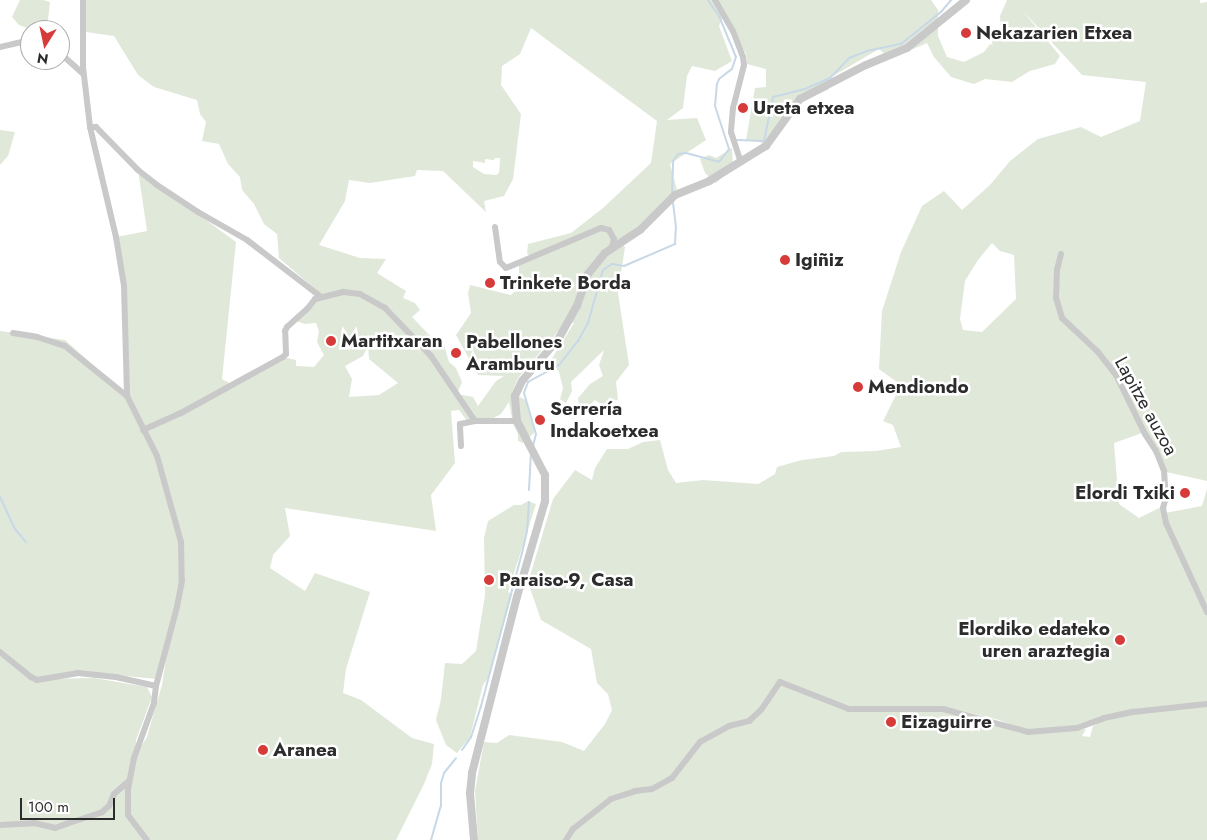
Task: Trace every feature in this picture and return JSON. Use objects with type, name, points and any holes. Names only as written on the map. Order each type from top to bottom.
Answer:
[{"type":"street","points":[[83,0],[84,74],[90,127],[116,237],[124,286],[127,396],[157,456],[177,522],[183,561],[177,607],[156,686],[154,703],[134,758],[129,781],[128,815],[148,840]]},
{"type":"street","points":[[715,0],[733,31],[744,65],[734,108],[731,132],[741,162]]},
{"type":"street","points":[[474,840],[470,793],[472,773],[515,606],[545,501],[545,475],[517,421],[514,404],[516,394],[532,368],[559,338],[571,319],[581,297],[588,274],[594,264],[640,230],[675,196],[709,181],[766,146],[800,99],[907,48],[966,0]]},
{"type":"street","points":[[0,47],[20,42]]},
{"type":"street","points":[[70,62],[84,74]]},
{"type":"street","points":[[90,127],[96,127],[138,170],[157,185],[247,240],[320,296]]},
{"type":"street","points":[[495,227],[500,262],[506,268],[601,228],[609,230],[614,239],[611,250]]},
{"type":"street","name":"Lapitze auzoa","points":[[1061,254],[1057,270],[1056,298],[1062,318],[1098,352],[1116,375],[1145,434],[1156,451],[1164,471],[1166,497],[1163,508],[1166,523],[1207,612]]},
{"type":"street","points":[[143,430],[181,413],[283,357],[286,354],[285,331],[287,327],[320,296],[354,293],[384,308],[430,356],[475,421]]},
{"type":"street","points":[[13,333],[37,337],[65,346],[127,396]]},
{"type":"street","points":[[461,446],[460,424],[475,421],[517,421]]},
{"type":"street","points":[[0,652],[37,680],[78,673],[116,677],[156,686]]},
{"type":"street","points":[[566,840],[573,829],[611,799],[635,791],[652,789],[672,778],[700,742],[729,726],[749,720],[761,710],[780,682],[849,709],[943,709],[1028,732],[1077,728],[1104,718],[1133,712],[1207,704]]},
{"type":"street","points":[[0,825],[26,822],[55,828],[61,826],[102,812],[109,806],[114,794],[129,781]]},
{"type":"shaded area","points":[[20,0],[43,0],[50,2],[48,20],[20,20],[20,25],[12,17]]},
{"type":"shaded area","points":[[85,0],[931,0],[938,10],[938,36],[947,57],[964,62],[984,52],[1001,30],[1000,16],[1007,0],[1200,0],[1200,3],[1207,2],[1207,481],[1162,471],[1153,450],[1142,433],[1114,443],[1119,504],[1139,518],[1163,506],[1165,513],[1202,506],[1207,489],[1207,703],[1166,706],[1133,712],[1104,718],[1091,725],[1088,723],[1076,727],[1036,730],[1024,730],[999,720],[958,710],[957,714],[1020,733],[1086,729],[1082,736],[1090,737],[1093,726],[1104,720],[1133,713],[1207,706],[1207,840],[478,840],[475,791],[484,742],[497,743],[509,735],[562,742],[584,751],[605,724],[612,710],[608,694],[597,683],[591,649],[541,620],[530,588],[530,576],[553,499],[575,470],[592,480],[595,468],[607,449],[628,449],[643,442],[660,440],[668,470],[676,483],[703,480],[758,484],[775,474],[777,467],[802,460],[834,456],[841,452],[876,451],[901,447],[893,425],[883,421],[901,385],[879,369],[882,311],[901,252],[922,206],[944,191],[962,210],[990,185],[1010,161],[1038,139],[1081,127],[1101,137],[1140,121],[1146,82],[1082,75],[1022,10],[1060,56],[1055,64],[1030,71],[1012,82],[985,79],[974,84],[951,77],[934,57],[927,43],[890,59],[879,49],[828,79],[829,89],[793,107],[766,146],[760,142],[746,140],[755,88],[766,87],[766,69],[747,64],[746,54],[724,15],[719,26],[732,61],[715,71],[692,66],[687,76],[683,108],[667,120],[697,118],[706,140],[670,164],[677,190],[620,241],[625,247],[618,293],[629,365],[616,382],[618,399],[608,409],[595,400],[585,409],[579,406],[578,398],[590,384],[603,376],[599,365],[604,350],[571,382],[572,391],[566,403],[560,399],[563,388],[559,372],[551,360],[574,323],[567,321],[518,378],[512,393],[526,400],[535,432],[523,443],[518,441],[518,434],[513,424],[509,402],[501,414],[490,420],[467,421],[459,410],[451,411],[455,463],[431,495],[436,531],[285,508],[290,536],[273,555],[270,568],[305,591],[315,573],[370,592],[346,669],[343,693],[361,700],[412,738],[434,744],[432,764],[396,840],[0,840],[0,331],[65,340],[127,395],[124,286],[116,237],[147,231],[138,170],[236,242],[222,379],[233,385],[283,357],[296,360],[296,366],[314,367],[324,355],[317,342],[319,331],[316,323],[305,324],[296,321],[310,310],[321,294],[279,258],[277,234],[264,224],[254,204],[242,190],[240,177],[228,164],[219,144],[202,141],[206,122],[200,114],[197,100],[154,87],[138,75],[114,36],[86,32]],"holes":[[[531,28],[657,121],[651,163],[603,208],[571,233],[528,244],[527,253],[532,259],[519,263],[519,277],[515,291],[511,295],[470,285],[468,293],[471,313],[456,335],[478,375],[504,376],[496,381],[478,406],[473,397],[457,394],[462,382],[456,368],[449,362],[442,338],[436,342],[412,317],[420,310],[415,303],[403,298],[406,291],[377,273],[386,259],[360,258],[319,245],[345,201],[349,180],[370,183],[415,176],[417,170],[443,171],[486,212],[484,201],[504,196],[513,179],[521,114],[501,85],[502,66],[520,54]],[[495,158],[500,158],[499,173],[496,175],[484,174],[473,167],[473,161],[485,163],[485,159],[494,160]],[[992,243],[1000,251],[1014,255],[1016,299],[982,332],[963,330],[960,319],[965,281],[978,260]],[[368,346],[369,359],[398,383],[379,395],[349,397],[352,379],[345,366],[363,356]],[[171,627],[162,685],[147,737],[135,756],[136,740],[152,697],[147,687],[94,678],[41,679],[76,671],[156,679]]]},
{"type":"shaded area","points":[[0,130],[15,132],[8,156],[0,165]]},
{"type":"shaded area","points":[[732,148],[733,168],[716,183],[705,173],[700,159],[709,155],[716,158]]},
{"type":"shaded area","points":[[528,501],[536,504],[508,592],[512,595],[489,677],[483,685],[470,737],[457,753],[446,745],[436,720],[441,699],[445,663],[462,664],[476,651],[485,595],[484,538],[488,521],[514,505],[521,505]]},
{"type":"waterway","points":[[672,194],[673,161],[678,154],[686,153],[719,162],[729,149],[715,106],[719,79],[732,69],[736,57],[719,16],[708,0]]},
{"type":"waterway","points":[[737,140],[764,141],[773,97],[805,89],[830,78],[849,58],[867,51],[901,44],[941,12],[951,0]]},
{"type":"waterway","points":[[533,446],[536,434],[524,393],[528,382],[559,365],[578,341],[588,323],[603,270],[612,264],[624,266],[675,244],[676,227],[673,202]]},
{"type":"waterway","points":[[529,490],[531,455]]},
{"type":"waterway","points":[[0,497],[15,529],[26,542]]},
{"type":"waterway","points":[[462,750],[471,737],[481,706],[522,553],[527,531],[529,502]]},
{"type":"waterway","points":[[431,840],[441,806],[441,783],[444,773],[456,758]]},
{"type":"place","name":"Nekazarien Etxea","points":[[966,33]]},
{"type":"place","name":"Ureta etxea","points":[[743,108]]},
{"type":"place","name":"Igiñiz","points":[[785,260]]},
{"type":"place","name":"Trinkete Borda","points":[[490,283]]},
{"type":"place","name":"Martitxaran","points":[[331,341]]},
{"type":"place","name":"Pabellones Aramburu","points":[[456,353]]},
{"type":"place","name":"Mendiondo","points":[[858,387]]},
{"type":"place","name":"Serrería Indakoetxea","points":[[540,420]]},
{"type":"place","name":"Elordi Txiki","points":[[1185,493]]},
{"type":"place","name":"Paraiso-9, Casa","points":[[489,580]]},
{"type":"place","name":"Elordiko edateko uren araztegia","points":[[1120,640]]},
{"type":"place","name":"Eizaguirre","points":[[891,722]]},
{"type":"place","name":"Aranea","points":[[263,750]]}]
